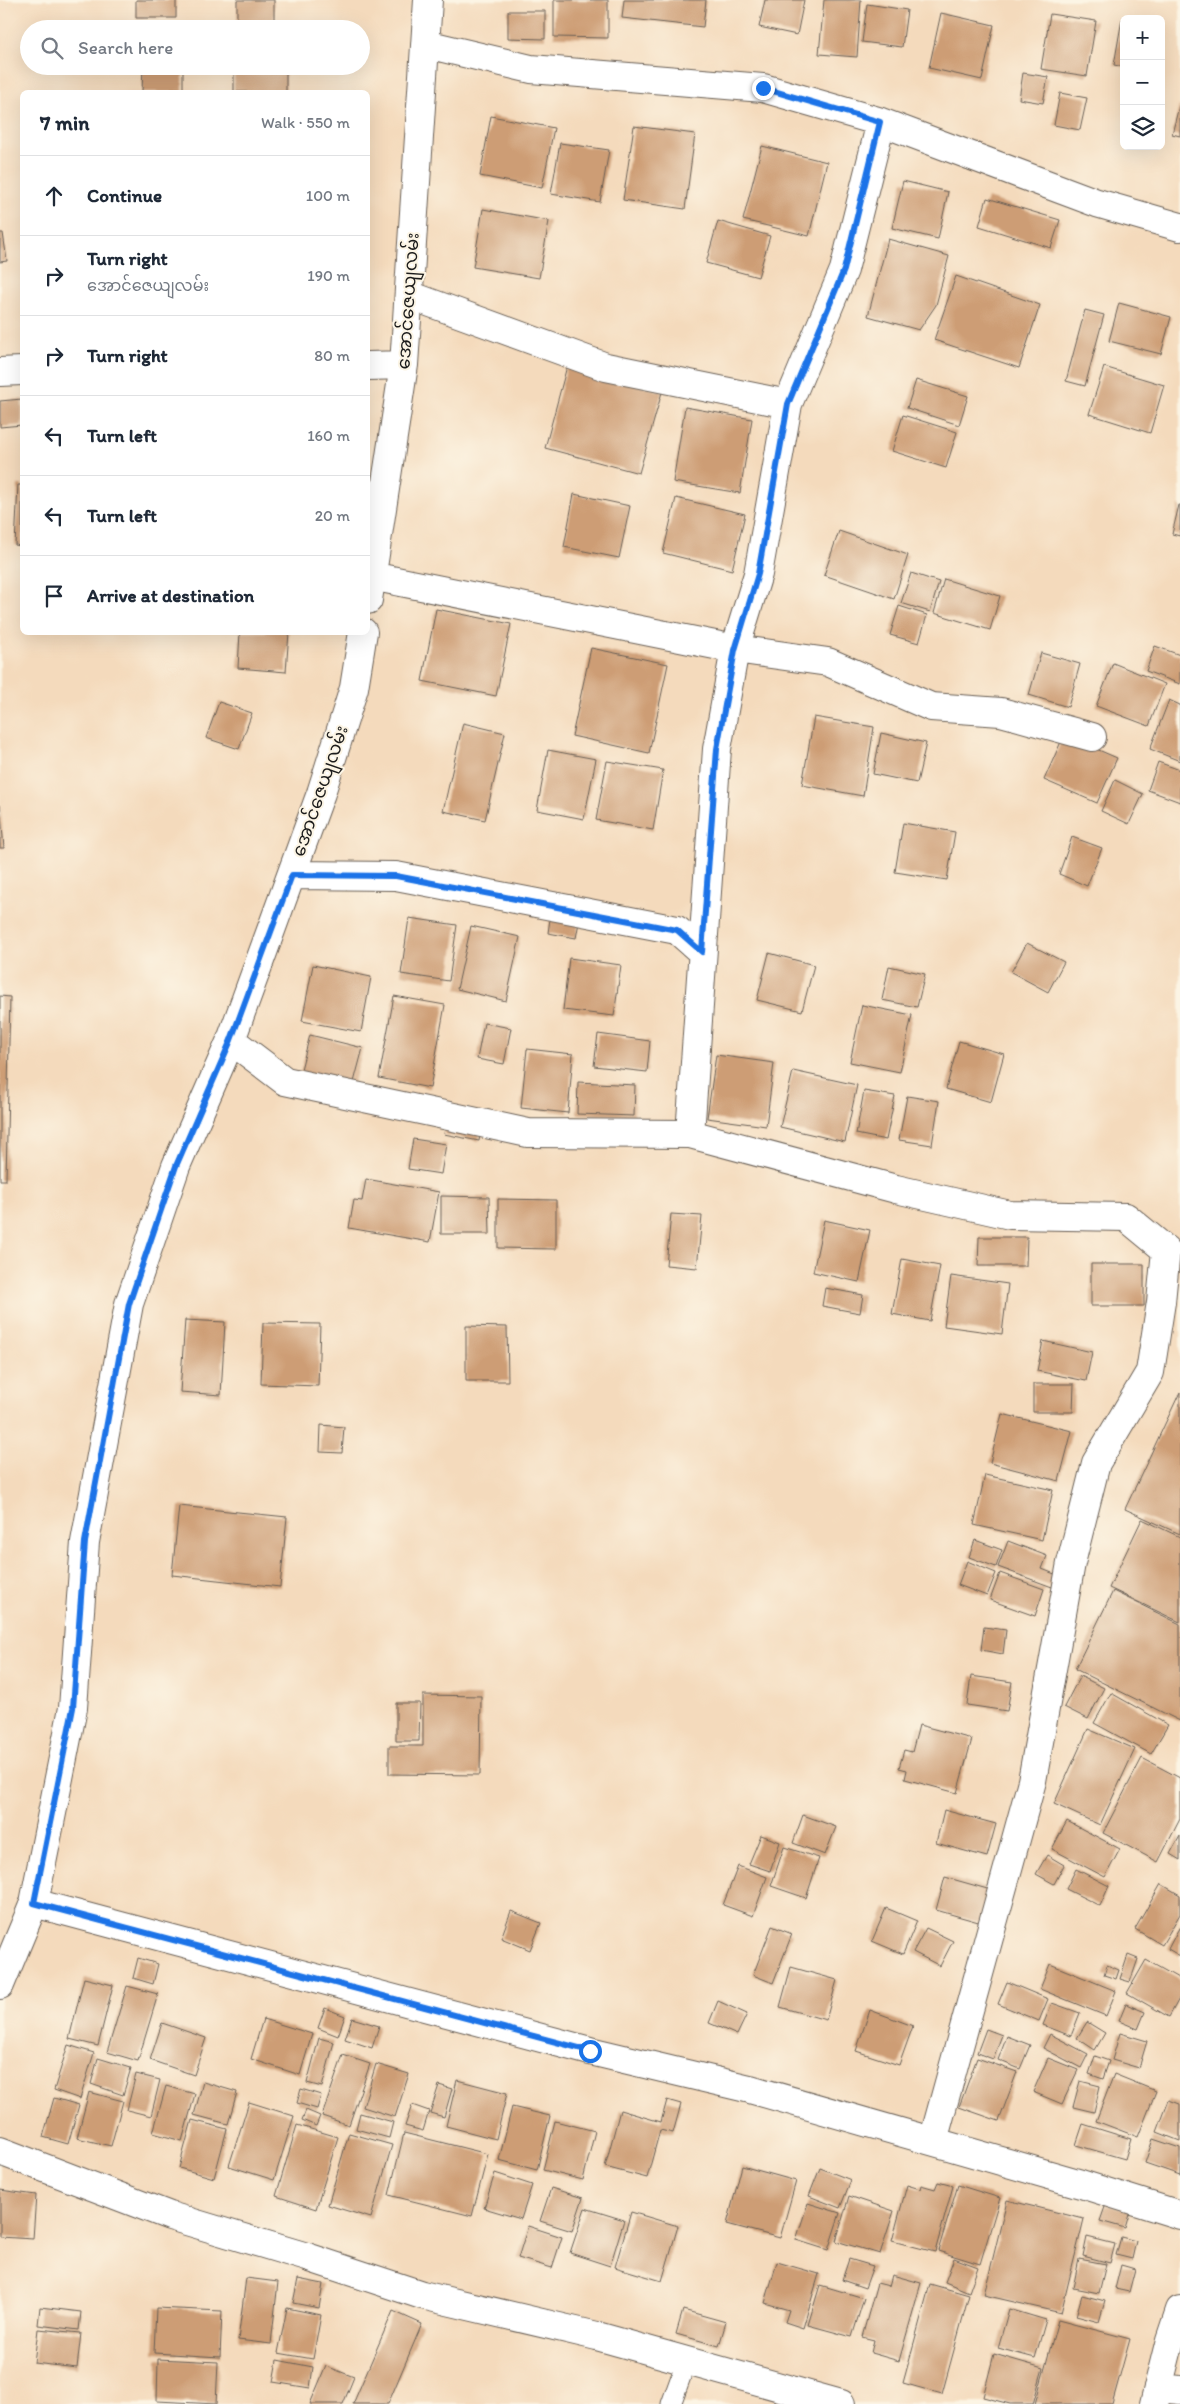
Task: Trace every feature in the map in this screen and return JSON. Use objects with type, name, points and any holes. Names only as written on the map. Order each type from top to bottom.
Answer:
[{"type":"street","name":"အောင်ဇေယျလမ်း","points":[[370,582],[404,365],[428,0]]},
{"type":"street","points":[[426,44],[531,69],[763,88],[880,122],[1098,203],[1180,227]]},
{"type":"street","points":[[690,1134],[717,749],[735,650],[758,574],[788,404],[844,270],[880,122]]},
{"type":"street","points":[[409,295],[606,367],[788,404]]},
{"type":"street","points":[[370,366],[404,365]]},
{"type":"street","points":[[0,372],[20,371]]},
{"type":"street","points":[[370,588],[735,650],[828,662],[931,707],[1001,712],[1092,737]]},
{"type":"street","name":"အောင်ဇေယျလမ်း","points":[[0,1985],[34,1903],[73,1708],[85,1542],[129,1304],[176,1166],[231,1040],[321,792],[354,688],[363,635]]},
{"type":"street","points":[[292,875],[396,876],[677,930],[702,952]]},
{"type":"street","points":[[231,1040],[285,1081],[528,1133],[690,1134],[896,1189],[1010,1215],[1126,1216],[1166,1250],[1161,1302],[1150,1372],[1096,1463],[1071,1563],[1032,1781],[933,2141]]},
{"type":"street","points":[[34,1903],[590,2051],[750,2090],[1082,2184],[1180,2215]]},
{"type":"street","points":[[0,2151],[170,2216],[307,2257],[422,2295],[596,2336],[841,2404]]},
{"type":"street","points":[[1164,2394],[1170,2340],[1180,2310]]},
{"type":"lane","points":[[672,2404],[687,2360]]},
{"type":"building","points":[[136,0],[176,0],[176,18],[136,18]]},
{"type":"building","points":[[237,0],[274,0],[274,20],[237,20]]},
{"type":"building","points":[[554,0],[608,0],[608,38],[554,37]]},
{"type":"building","points":[[624,0],[706,0],[703,27],[622,18]]},
{"type":"building","points":[[765,0],[804,0],[797,35],[759,27]]},
{"type":"building","points":[[824,0],[861,0],[857,57],[819,54]]},
{"type":"building","points":[[867,4],[907,10],[902,47],[862,42]]},
{"type":"building","points":[[508,11],[545,11],[545,39],[508,38]]},
{"type":"building","points":[[941,13],[994,25],[982,80],[929,68]]},
{"type":"building","points":[[1050,14],[1096,21],[1087,76],[1041,69]]},
{"type":"building","points":[[1120,30],[1120,66],[1114,65]]},
{"type":"building","points":[[1023,73],[1048,77],[1043,103],[1019,99]]},
{"type":"building","points":[[143,75],[183,75],[183,90],[142,90]]},
{"type":"building","points":[[234,75],[286,75],[286,90],[234,90]]},
{"type":"building","points":[[1060,93],[1087,98],[1080,130],[1054,125]]},
{"type":"building","points":[[1180,106],[1180,136],[1172,134]]},
{"type":"building","points":[[491,116],[554,128],[542,188],[480,176]]},
{"type":"building","points":[[634,126],[695,134],[685,209],[623,200]]},
{"type":"building","points":[[560,143],[609,150],[600,202],[551,194]]},
{"type":"building","points":[[762,146],[827,162],[809,236],[743,220]]},
{"type":"building","points":[[903,181],[948,192],[938,239],[892,228]]},
{"type":"building","points":[[987,198],[1060,220],[1051,248],[979,226]]},
{"type":"building","points":[[483,209],[549,221],[539,278],[473,267]]},
{"type":"building","points":[[718,221],[770,236],[758,277],[706,263]]},
{"type":"building","points":[[0,233],[3,233],[7,261],[0,262]]},
{"type":"building","points":[[888,239],[949,256],[936,305],[919,330],[868,316]]},
{"type":"building","points":[[956,276],[1040,305],[1019,368],[934,340]]},
{"type":"building","points":[[1119,303],[1171,317],[1161,354],[1109,341]]},
{"type":"building","points":[[1085,310],[1104,315],[1085,386],[1066,381]]},
{"type":"building","points":[[567,366],[662,392],[639,473],[545,448]]},
{"type":"building","points":[[1104,367],[1164,385],[1150,433],[1089,414]]},
{"type":"building","points":[[916,380],[968,396],[959,425],[907,408]]},
{"type":"building","points":[[20,399],[20,425],[0,427],[0,401]]},
{"type":"building","points":[[685,407],[752,419],[740,493],[673,482]]},
{"type":"building","points":[[903,415],[957,432],[946,468],[892,451]]},
{"type":"building","points":[[18,485],[20,485],[20,546],[15,545]]},
{"type":"building","points":[[574,494],[630,506],[619,558],[564,547]]},
{"type":"building","points":[[676,498],[745,514],[732,570],[663,553]]},
{"type":"building","points":[[1180,505],[1180,536],[1172,534]]},
{"type":"building","points":[[839,531],[908,555],[894,599],[824,575]]},
{"type":"building","points":[[911,573],[939,582],[930,612],[901,603]]},
{"type":"building","points":[[944,579],[1000,596],[990,630],[934,613]]},
{"type":"building","points":[[899,606],[927,615],[919,643],[890,635]]},
{"type":"building","points":[[436,609],[511,624],[496,696],[422,681]]},
{"type":"building","points":[[240,635],[289,635],[286,672],[238,668]]},
{"type":"building","points":[[1155,646],[1180,655],[1180,684],[1146,671]]},
{"type":"building","points":[[591,648],[668,664],[649,753],[572,736]]},
{"type":"building","points":[[1041,653],[1080,664],[1068,707],[1029,695]]},
{"type":"building","points":[[1113,663],[1165,684],[1149,726],[1096,706]]},
{"type":"building","points":[[1169,700],[1180,705],[1180,761],[1150,749]]},
{"type":"building","points":[[219,702],[252,713],[239,749],[206,738]]},
{"type":"building","points":[[814,717],[874,727],[863,796],[802,785]]},
{"type":"building","points":[[463,723],[505,733],[485,820],[443,811]]},
{"type":"building","points":[[881,733],[926,743],[917,783],[873,774]]},
{"type":"building","points":[[1064,735],[1117,758],[1097,803],[1044,780]]},
{"type":"building","points":[[548,750],[596,759],[584,819],[537,810]]},
{"type":"building","points":[[607,761],[663,770],[653,830],[596,820]]},
{"type":"building","points":[[1158,762],[1180,770],[1180,802],[1148,790]]},
{"type":"building","points":[[1115,780],[1143,794],[1129,824],[1101,811]]},
{"type":"building","points":[[0,805],[4,848],[0,848]]},
{"type":"building","points":[[903,823],[955,832],[947,880],[895,872]]},
{"type":"building","points":[[1072,837],[1102,848],[1087,886],[1059,874]]},
{"type":"building","points":[[551,912],[580,917],[576,938],[548,933]]},
{"type":"building","points":[[409,918],[457,925],[449,981],[401,974]]},
{"type":"building","points":[[471,926],[520,937],[506,1001],[457,989]]},
{"type":"building","points":[[1027,943],[1064,962],[1048,992],[1011,972]]},
{"type":"building","points":[[769,953],[814,965],[802,1011],[757,1000]]},
{"type":"building","points":[[569,958],[621,965],[614,1016],[563,1010]]},
{"type":"building","points":[[313,965],[371,977],[361,1032],[302,1021]]},
{"type":"building","points":[[889,966],[925,974],[917,1007],[882,1000]]},
{"type":"building","points":[[0,996],[10,997],[6,1180],[0,1180]]},
{"type":"building","points":[[394,996],[445,1005],[430,1088],[379,1078]]},
{"type":"building","points":[[862,1005],[912,1015],[900,1072],[850,1062]]},
{"type":"building","points":[[484,1023],[511,1028],[504,1064],[477,1059]]},
{"type":"building","points":[[598,1034],[650,1041],[647,1072],[594,1066]]},
{"type":"building","points":[[310,1035],[363,1048],[353,1086],[300,1073]]},
{"type":"building","points":[[959,1041],[1004,1054],[991,1102],[946,1089]]},
{"type":"building","points":[[527,1049],[573,1054],[568,1113],[521,1108]]},
{"type":"building","points":[[716,1055],[774,1063],[766,1126],[707,1118]]},
{"type":"building","points":[[793,1071],[857,1085],[845,1142],[780,1127]]},
{"type":"building","points":[[578,1082],[635,1085],[634,1116],[577,1114]]},
{"type":"building","points":[[864,1091],[895,1096],[886,1140],[856,1134]]},
{"type":"building","points":[[907,1096],[939,1101],[932,1145],[899,1140]]},
{"type":"building","points":[[446,1122],[481,1129],[479,1141],[444,1134]]},
{"type":"building","points":[[413,1139],[446,1144],[441,1174],[408,1169]]},
{"type":"building","points":[[366,1179],[439,1192],[430,1242],[349,1228],[354,1200],[362,1201]]},
{"type":"building","points":[[441,1196],[489,1197],[490,1234],[441,1234]]},
{"type":"building","points":[[498,1199],[556,1200],[556,1249],[498,1248]]},
{"type":"building","points":[[671,1214],[702,1216],[697,1268],[666,1265]]},
{"type":"building","points":[[824,1220],[870,1230],[859,1282],[813,1272]]},
{"type":"building","points":[[979,1237],[1027,1237],[1026,1266],[978,1266]]},
{"type":"building","points":[[902,1259],[940,1266],[930,1321],[892,1314]]},
{"type":"building","points":[[1091,1264],[1144,1264],[1144,1306],[1091,1306]]},
{"type":"building","points":[[951,1276],[1008,1284],[1002,1334],[944,1326]]},
{"type":"building","points":[[825,1288],[863,1295],[860,1313],[822,1306]]},
{"type":"building","points":[[185,1320],[225,1322],[221,1395],[180,1392]]},
{"type":"building","points":[[263,1323],[320,1324],[318,1386],[261,1384]]},
{"type":"building","points":[[466,1326],[507,1327],[508,1381],[466,1381]]},
{"type":"building","points":[[1043,1341],[1092,1352],[1086,1381],[1037,1371]]},
{"type":"building","points":[[1033,1384],[1074,1384],[1073,1412],[1033,1412]]},
{"type":"building","points":[[1180,1392],[1180,1534],[1125,1509]]},
{"type":"building","points":[[1002,1414],[1072,1431],[1059,1481],[990,1463]]},
{"type":"building","points":[[321,1425],[344,1427],[342,1453],[320,1452]]},
{"type":"building","points":[[985,1475],[1053,1490],[1042,1540],[974,1525]]},
{"type":"building","points":[[179,1506],[287,1517],[280,1587],[172,1575]]},
{"type":"building","points":[[1142,1519],[1180,1537],[1180,1622],[1109,1588]]},
{"type":"building","points":[[975,1540],[1002,1550],[996,1567],[969,1557]]},
{"type":"building","points":[[1008,1541],[1047,1556],[1042,1569],[1057,1575],[1052,1587],[998,1567]]},
{"type":"building","points":[[967,1561],[996,1573],[987,1596],[958,1585]]},
{"type":"building","points":[[1000,1573],[1044,1589],[1035,1616],[990,1600]]},
{"type":"building","points":[[1113,1591],[1180,1624],[1180,1721],[1075,1669]]},
{"type":"building","points":[[984,1627],[1006,1630],[1003,1654],[981,1650]]},
{"type":"building","points":[[971,1676],[1012,1682],[1007,1711],[967,1705]]},
{"type":"building","points":[[1080,1676],[1104,1688],[1088,1719],[1064,1707]]},
{"type":"building","points":[[1111,1693],[1168,1725],[1151,1754],[1094,1723]]},
{"type":"building","points":[[423,1695],[481,1696],[480,1775],[389,1774],[389,1746],[423,1746]]},
{"type":"building","points":[[396,1703],[420,1703],[419,1741],[396,1741]]},
{"type":"building","points":[[919,1725],[972,1739],[957,1793],[905,1779],[907,1770],[899,1768],[904,1750],[912,1752]]},
{"type":"building","points":[[1088,1729],[1135,1749],[1100,1825],[1054,1804]]},
{"type":"building","points":[[1142,1758],[1180,1778],[1180,1819],[1158,1862],[1103,1833]]},
{"type":"building","points":[[944,1810],[996,1824],[987,1857],[936,1843]]},
{"type":"building","points":[[803,1815],[836,1827],[825,1855],[793,1843]]},
{"type":"building","points":[[1067,1821],[1120,1849],[1105,1877],[1052,1849]]},
{"type":"building","points":[[761,1835],[780,1842],[770,1871],[749,1864]]},
{"type":"building","points":[[1180,1836],[1180,1860],[1170,1854]]},
{"type":"building","points":[[784,1847],[819,1858],[806,1898],[771,1886]]},
{"type":"building","points":[[1047,1855],[1064,1865],[1054,1884],[1036,1874]]},
{"type":"building","points":[[738,1866],[767,1877],[753,1916],[723,1905]]},
{"type":"building","points":[[1076,1869],[1109,1886],[1100,1906],[1066,1889]]},
{"type":"building","points":[[945,1877],[991,1890],[982,1923],[936,1910]]},
{"type":"building","points":[[1161,1884],[1180,1895],[1180,1914],[1162,1945],[1135,1929]]},
{"type":"building","points":[[886,1908],[917,1921],[903,1954],[872,1941]]},
{"type":"building","points":[[511,1911],[541,1923],[530,1950],[501,1938]]},
{"type":"building","points":[[772,1926],[792,1934],[773,1983],[753,1975]]},
{"type":"building","points":[[1180,1926],[1180,1956],[1168,1949]]},
{"type":"building","points":[[926,1928],[953,1941],[940,1966],[913,1952]]},
{"type":"building","points":[[1128,1955],[1138,1959],[1130,1982],[1120,1979]]},
{"type":"building","points":[[138,1958],[158,1964],[153,1984],[133,1978]]},
{"type":"building","points":[[1146,1960],[1180,1979],[1180,1997],[1169,2017],[1127,1993]]},
{"type":"building","points":[[1050,1964],[1116,1991],[1106,2016],[1040,1989]]},
{"type":"building","points":[[1107,1965],[1119,1970],[1116,1979],[1104,1975]]},
{"type":"building","points":[[791,1967],[837,1980],[826,2020],[780,2007]]},
{"type":"building","points":[[84,1978],[113,1985],[98,2046],[69,2039]]},
{"type":"building","points":[[1007,1982],[1048,1999],[1039,2021],[998,2004]]},
{"type":"building","points":[[127,1986],[158,1994],[138,2061],[107,2052]]},
{"type":"building","points":[[718,2001],[747,2014],[737,2035],[709,2023]]},
{"type":"building","points":[[1052,2003],[1080,2013],[1071,2036],[1043,2025]]},
{"type":"building","points":[[1126,2004],[1145,2012],[1138,2029],[1119,2021]]},
{"type":"building","points":[[325,2008],[345,2016],[338,2036],[318,2028]]},
{"type":"building","points":[[870,2010],[913,2026],[899,2065],[856,2051]]},
{"type":"building","points":[[352,2018],[379,2026],[372,2048],[345,2039]]},
{"type":"building","points":[[263,2019],[312,2034],[300,2075],[251,2059]]},
{"type":"building","points":[[1087,2022],[1105,2033],[1095,2050],[1077,2038]]},
{"type":"building","points":[[162,2023],[206,2038],[194,2075],[150,2060]]},
{"type":"building","points":[[986,2029],[1002,2035],[993,2059],[977,2053]]},
{"type":"building","points":[[1120,2033],[1147,2041],[1139,2068],[1112,2060]]},
{"type":"building","points":[[1050,2034],[1088,2054],[1081,2068],[1043,2048]]},
{"type":"building","points":[[1007,2036],[1030,2045],[1020,2069],[998,2060]]},
{"type":"building","points":[[319,2038],[334,2042],[322,2087],[307,2083]]},
{"type":"building","points":[[68,2045],[94,2053],[80,2099],[54,2090]]},
{"type":"building","points":[[343,2055],[370,2064],[349,2125],[322,2116]]},
{"type":"building","points":[[1095,2056],[1109,2061],[1103,2079],[1089,2074]]},
{"type":"building","points":[[98,2058],[131,2068],[123,2095],[91,2084]]},
{"type":"building","points":[[977,2058],[1017,2072],[999,2121],[959,2107]]},
{"type":"building","points":[[1048,2058],[1078,2070],[1062,2104],[1033,2092]]},
{"type":"building","points":[[376,2064],[409,2074],[395,2117],[363,2107]]},
{"type":"building","points":[[136,2074],[160,2080],[151,2116],[127,2110]]},
{"type":"building","points":[[1114,2074],[1156,2091],[1138,2137],[1096,2121]]},
{"type":"building","points":[[457,2080],[507,2093],[496,2139],[446,2126]]},
{"type":"building","points":[[1080,2081],[1100,2086],[1094,2112],[1073,2107]]},
{"type":"building","points":[[203,2082],[237,2092],[228,2124],[194,2115]]},
{"type":"building","points":[[439,2085],[452,2089],[444,2117],[430,2113]]},
{"type":"building","points":[[166,2086],[195,2094],[182,2141],[153,2133]]},
{"type":"building","points":[[301,2089],[321,2095],[317,2109],[297,2103]]},
{"type":"building","points":[[89,2092],[123,2101],[111,2146],[77,2138]]},
{"type":"building","points":[[54,2098],[79,2105],[68,2144],[43,2137]]},
{"type":"building","points":[[667,2100],[681,2104],[673,2133],[660,2130],[647,2178],[605,2167],[620,2110],[661,2122]]},
{"type":"building","points":[[1169,2100],[1180,2104],[1180,2141],[1157,2132]]},
{"type":"building","points":[[249,2102],[294,2116],[274,2180],[229,2166]]},
{"type":"building","points":[[412,2105],[429,2111],[423,2131],[405,2126]]},
{"type":"building","points":[[512,2107],[550,2116],[537,2170],[499,2160]]},
{"type":"building","points":[[306,2110],[320,2116],[316,2126],[302,2120]]},
{"type":"building","points":[[360,2113],[393,2122],[389,2138],[356,2129]]},
{"type":"building","points":[[192,2120],[227,2129],[214,2178],[179,2168]]},
{"type":"building","points":[[555,2121],[595,2131],[583,2180],[543,2170]]},
{"type":"building","points":[[1083,2124],[1131,2139],[1125,2159],[1076,2145]]},
{"type":"building","points":[[297,2125],[338,2137],[316,2209],[276,2196]]},
{"type":"building","points":[[349,2133],[392,2145],[371,2218],[328,2205]]},
{"type":"building","points":[[404,2133],[488,2154],[472,2216],[389,2195]]},
{"type":"building","points":[[1153,2139],[1180,2148],[1180,2175],[1145,2163]]},
{"type":"building","points":[[742,2166],[796,2181],[780,2238],[727,2224]]},
{"type":"building","points":[[820,2168],[851,2180],[840,2208],[809,2196]]},
{"type":"building","points":[[495,2173],[532,2185],[521,2219],[484,2208]]},
{"type":"building","points":[[938,2182],[953,2186],[935,2252],[892,2241],[907,2185],[920,2189],[921,2185],[935,2189]]},
{"type":"building","points":[[958,2185],[1000,2198],[980,2264],[938,2251]]},
{"type":"building","points":[[551,2188],[583,2198],[572,2231],[540,2221]]},
{"type":"building","points":[[0,2190],[36,2195],[33,2239],[0,2237]]},
{"type":"building","points":[[849,2196],[894,2211],[880,2254],[836,2241]]},
{"type":"building","points":[[1007,2200],[1084,2219],[1061,2313],[984,2295]]},
{"type":"building","points":[[808,2203],[840,2213],[828,2250],[796,2240]]},
{"type":"building","points":[[1106,2204],[1130,2211],[1125,2228],[1100,2221]]},
{"type":"building","points":[[585,2208],[624,2220],[610,2266],[570,2253]]},
{"type":"building","points":[[631,2212],[678,2226],[662,2281],[615,2267]]},
{"type":"building","points":[[528,2226],[562,2237],[552,2268],[518,2258]]},
{"type":"building","points":[[1087,2237],[1115,2244],[1110,2263],[1083,2256]]},
{"type":"building","points":[[1121,2237],[1136,2241],[1132,2259],[1116,2255]]},
{"type":"building","points":[[954,2258],[978,2267],[969,2292],[945,2282]]},
{"type":"building","points":[[849,2259],[873,2266],[865,2288],[842,2280]]},
{"type":"building","points":[[1079,2259],[1106,2264],[1099,2293],[1073,2288]]},
{"type":"building","points":[[777,2262],[819,2274],[803,2328],[785,2322],[789,2310],[765,2303]]},
{"type":"building","points":[[1121,2265],[1135,2269],[1129,2292],[1115,2289]]},
{"type":"building","points":[[892,2275],[921,2283],[899,2361],[871,2353],[874,2340],[862,2337],[877,2283],[889,2286]]},
{"type":"building","points":[[246,2278],[278,2282],[271,2344],[238,2340]]},
{"type":"building","points":[[298,2279],[323,2284],[319,2308],[293,2303]]},
{"type":"building","points":[[930,2284],[969,2295],[942,2394],[903,2383]]},
{"type":"building","points":[[820,2285],[864,2298],[852,2337],[808,2325]]},
{"type":"building","points":[[1082,2295],[1105,2301],[1099,2322],[1076,2316]]},
{"type":"building","points":[[40,2307],[81,2312],[79,2330],[38,2325]]},
{"type":"building","points":[[156,2308],[222,2311],[220,2357],[154,2353]]},
{"type":"building","points":[[287,2308],[321,2315],[313,2359],[278,2353]]},
{"type":"building","points":[[1009,2309],[1046,2320],[1035,2358],[998,2348]]},
{"type":"building","points":[[683,2310],[726,2322],[719,2346],[676,2334]]},
{"type":"building","points":[[393,2311],[422,2324],[388,2404],[353,2404]]},
{"type":"building","points":[[1058,2320],[1130,2339],[1112,2404],[1035,2404]]},
{"type":"building","points":[[38,2329],[81,2333],[77,2368],[34,2363]]},
{"type":"building","points":[[994,2354],[1043,2368],[1033,2404],[1010,2404],[983,2397]]},
{"type":"building","points":[[158,2359],[218,2362],[216,2404],[157,2401]]},
{"type":"building","points":[[277,2360],[313,2367],[310,2388],[273,2382]]},
{"type":"building","points":[[326,2366],[354,2377],[343,2404],[310,2404]]},
{"type":"route","points":[[590,2051],[224,1952],[34,1903],[73,1708],[85,1542],[129,1304],[176,1166],[231,1040],[292,875],[396,876],[677,930],[702,952],[717,749],[735,650],[758,574],[788,404],[844,270],[880,122],[763,88]]}]
